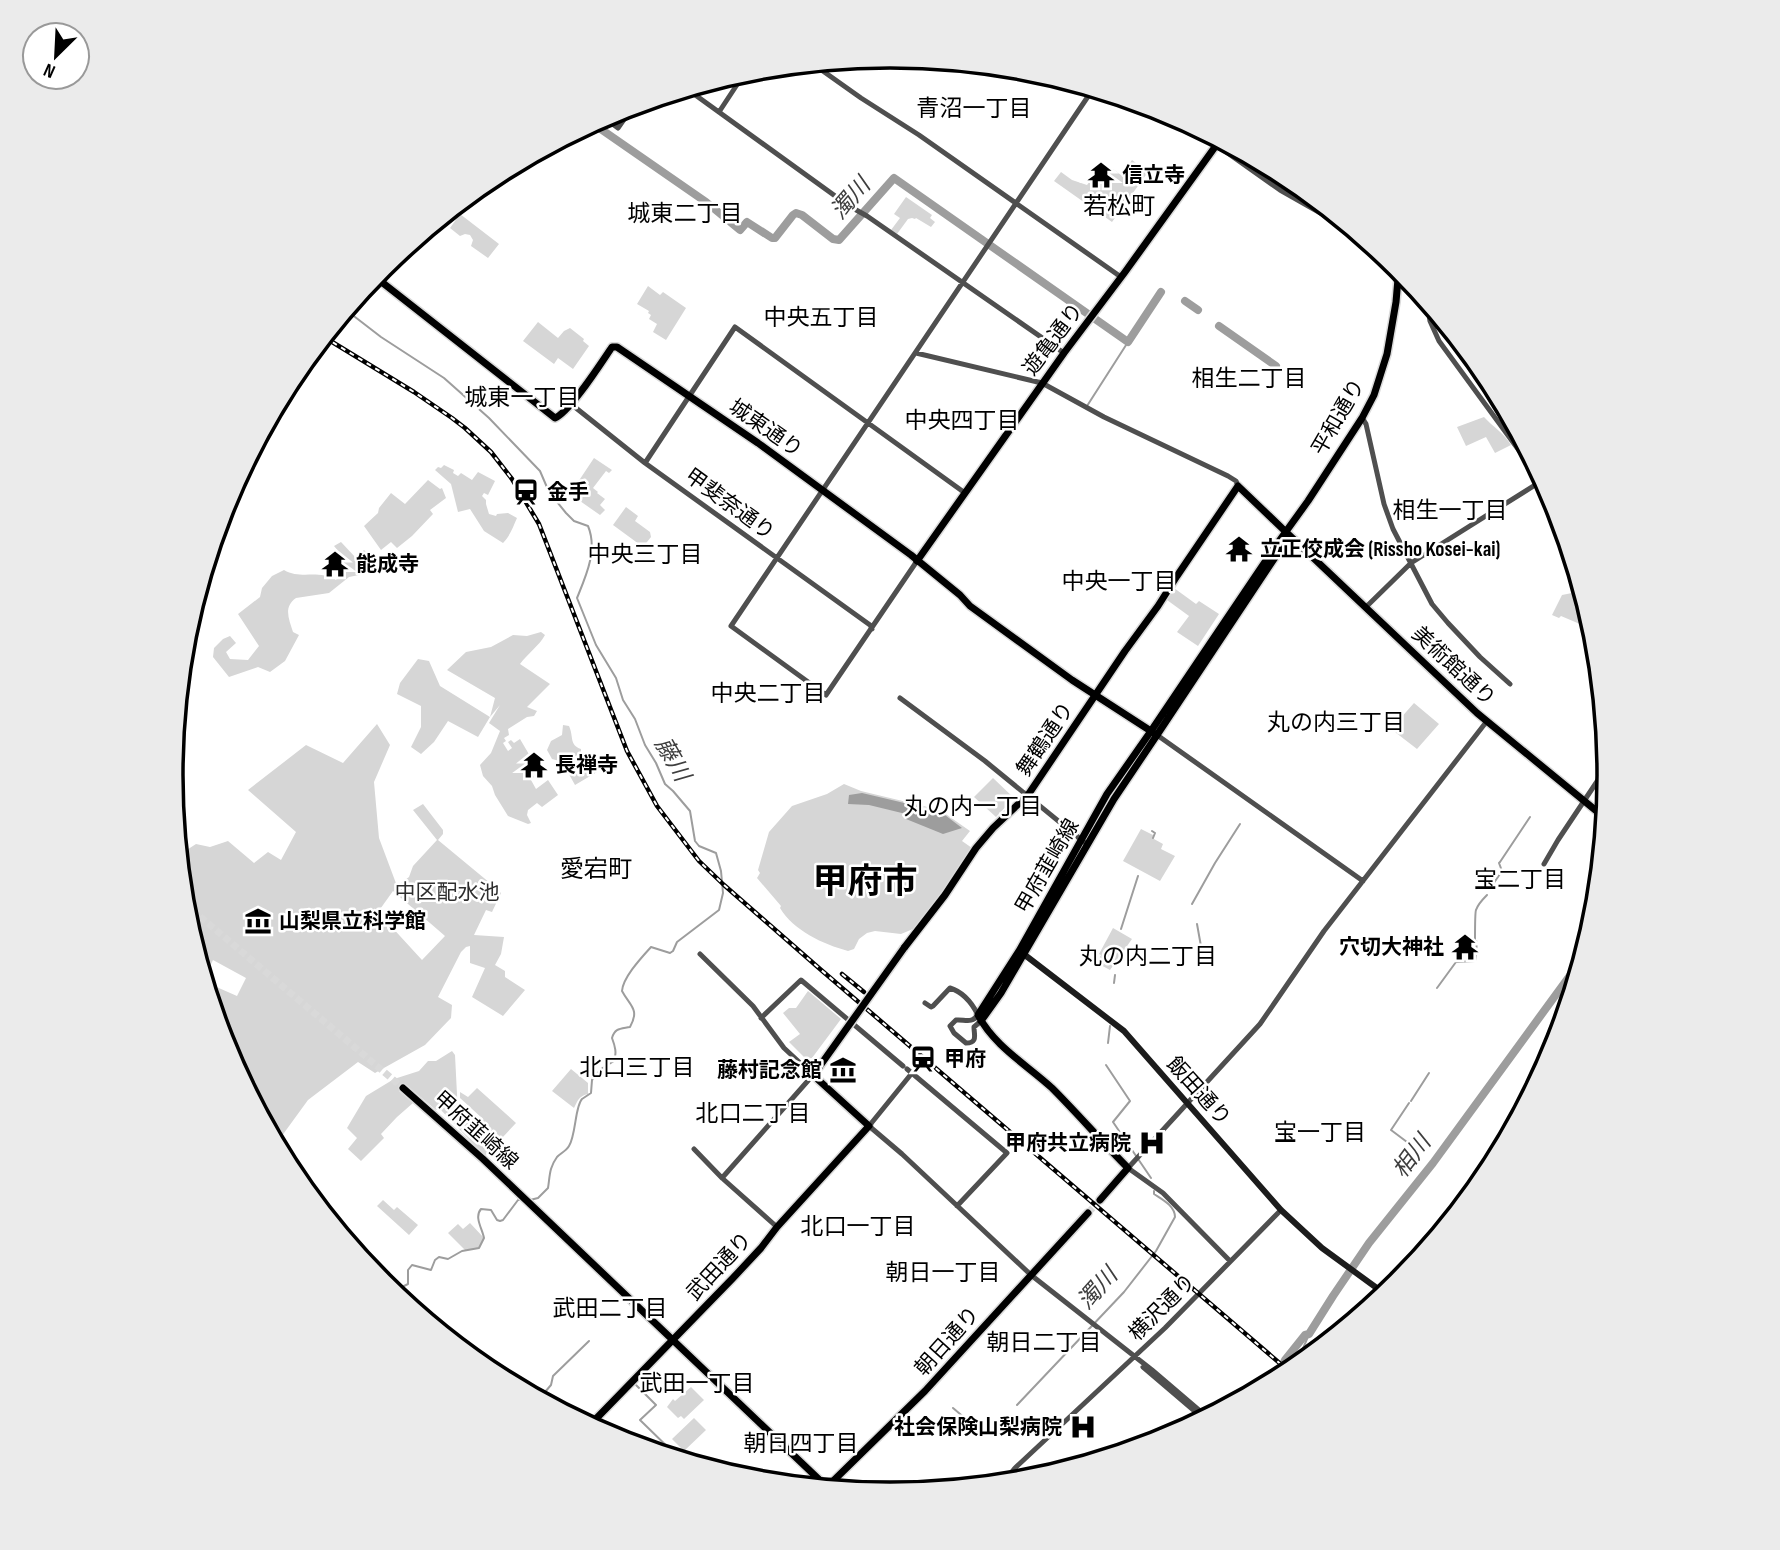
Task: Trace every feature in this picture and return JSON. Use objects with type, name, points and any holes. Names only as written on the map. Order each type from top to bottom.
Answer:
[{"type":"main road","name":"遊亀通り","points":[[917,561],[1042,383],[1215,147]]},
{"type":"main road","points":[[383,283],[553,417],[560,416],[571,404]]},
{"type":"main road","name":"平和通り","points":[[1154,733],[1282,547],[1286,533],[1362,418],[1374,394],[1387,354],[1398,283]]},
{"type":"main road","name":"城東通り","points":[[571,404],[613,346],[617,347],[890,539],[970,606],[1154,733]]},
{"type":"main road","name":"美術館通り","points":[[1238,485],[1487,721],[1595,811]]},
{"type":"main road","name":"舞鶴通り","points":[[815,1072],[945,895],[976,848],[1028,795],[1238,485]]},
{"type":"main road","name":"甲府韮崎線","points":[[980,1018],[1084,842],[1154,733]]},
{"type":"main road","name":"飯田通り","points":[[1021,952],[1124,1031],[1281,1210],[1322,1248],[1376,1288]]},
{"type":"main road","points":[[980,1018],[997,1041],[1055,1091],[1128,1168],[1100,1199]]},
{"type":"main road","points":[[815,1072],[869,1126]]},
{"type":"main road","name":"甲府韮崎線","points":[[403,1088],[527,1200],[818,1478]]},
{"type":"main road","name":"武田通り","points":[[597,1418],[761,1248],[869,1126]]},
{"type":"main road","name":"朝日通り","points":[[836,1479],[925,1391],[1088,1213]]},
{"type":"street","points":[[825,72],[1121,277]]},
{"type":"street","points":[[719,112],[736,85]]},
{"type":"street","points":[[696,95],[1064,353]]},
{"type":"street","points":[[917,561],[826,695],[731,626],[1088,97]]},
{"type":"street","points":[[1250,167],[1280,190],[1312,208]]},
{"type":"street","points":[[1430,320],[1438,341],[1511,439]]},
{"type":"street","points":[[645,463],[735,327],[965,493]]},
{"type":"street","points":[[916,353],[1042,383],[1102,416],[1228,476],[1238,485]]},
{"type":"street","name":"甲斐奈通り","points":[[571,404],[645,463],[872,629]]},
{"type":"street","points":[[1362,418],[1366,424],[1384,504],[1393,529],[1432,604],[1480,657],[1510,684]]},
{"type":"street","points":[[1366,607],[1411,563],[1534,485]]},
{"type":"street","points":[[900,698],[1028,795],[1084,842]]},
{"type":"street","points":[[1230,1261],[1163,1193],[1128,1168],[1260,1024],[1314,944],[1487,721]]},
{"type":"street","points":[[1154,733],[1363,881]]},
{"type":"street","points":[[1544,864],[1597,781]]},
{"type":"street","points":[[700,954],[753,1006],[783,1047],[815,1072],[722,1178]]},
{"type":"street","points":[[761,1018],[801,980],[1007,1153],[957,1206]]},
{"type":"street","points":[[925,1003],[933,1006],[951,988],[964,996],[980,1018]]},
{"type":"street","points":[[963,1021],[976,1035],[971,1042],[963,1042],[950,1026],[956,1020],[980,1018]]},
{"type":"street","points":[[973,1029],[980,1018]]},
{"type":"street","points":[[907,1069],[869,1126],[1031,1275],[1197,1411]]},
{"type":"street","points":[[694,1149],[777,1227]]},
{"type":"street","name":"横沢通り","points":[[1013,1471],[1134,1357],[1281,1210]]},
{"type":"green space","points":[[1132,160],[1148,172],[1112,222],[1054,181],[1061,172],[1072,180],[1087,185],[1090,181],[1098,180],[1108,183],[1112,178],[1107,174],[1113,169],[1121,175]]},
{"type":"green space","points":[[906,197],[932,215],[930,218],[935,222],[931,227],[912,218],[908,219],[897,234],[891,230],[900,218],[894,214]]},
{"type":"green space","points":[[460,214],[499,244],[488,258],[471,246],[473,240],[470,235],[460,236],[450,228]]},
{"type":"green space","points":[[648,286],[660,295],[663,292],[686,308],[666,340],[653,332],[657,324],[649,319],[649,311],[637,304]]},
{"type":"green space","points":[[538,322],[558,338],[570,328],[584,339],[589,346],[573,369],[558,358],[554,364],[523,341]]},
{"type":"green space","points":[[1484,417],[1511,445],[1495,453],[1486,437],[1466,446],[1457,427]]},
{"type":"green space","points":[[594,458],[612,470],[609,473],[606,471],[593,488],[605,499],[600,505],[605,510],[600,515],[570,494]]},
{"type":"green space","points":[[444,465],[454,470],[453,473],[458,476],[461,473],[472,480],[478,472],[495,481],[488,495],[484,493],[482,496],[486,500],[489,514],[496,516],[508,513],[517,518],[503,543],[484,531],[470,509],[458,512],[451,484],[435,470]]},
{"type":"green space","points":[[428,480],[442,488],[446,498],[430,510],[433,514],[397,548],[391,542],[381,550],[364,526],[378,513],[391,493],[405,504]]},
{"type":"green space","points":[[626,507],[638,516],[635,521],[650,532],[651,537],[643,547],[613,525]]},
{"type":"green space","points":[[341,542],[356,558],[364,550],[379,564],[364,574],[349,577],[329,593],[296,598],[289,605],[288,614],[293,632],[299,635],[285,661],[270,672],[258,667],[229,677],[213,657],[214,648],[230,636],[236,643],[226,652],[230,659],[248,660],[259,646],[238,614],[260,597],[262,588],[272,576],[284,570],[297,574],[323,575],[336,580],[345,565],[334,546]]},
{"type":"green space","points":[[1174,588],[1196,604],[1199,601],[1219,614],[1198,646],[1177,632],[1189,616],[1167,600]]},
{"type":"green space","points":[[1573,593],[1580,624],[1552,615],[1562,595]]},
{"type":"green space","points":[[541,632],[545,635],[543,639],[520,664],[550,684],[527,707],[537,711],[534,716],[527,717],[508,729],[509,735],[504,738],[506,741],[503,743],[508,751],[512,748],[508,742],[511,740],[514,743],[520,739],[530,756],[523,761],[534,777],[531,780],[536,789],[548,780],[558,795],[542,807],[537,803],[528,810],[531,823],[508,816],[492,786],[483,776],[480,765],[491,753],[500,731],[489,723],[500,705],[490,717],[495,698],[447,670],[466,652],[491,647],[513,635],[527,636]]},
{"type":"green space","points":[[418,659],[429,661],[440,686],[490,717],[478,737],[448,721],[434,742],[421,754],[411,747],[421,727],[421,706],[397,694],[400,683]]},
{"type":"green space","points":[[1414,703],[1439,724],[1417,749],[1391,729]]},
{"type":"green space","name":"中区配水池","points":[[377,724],[390,745],[374,782],[379,838],[397,886],[409,877],[413,866],[437,840],[413,810],[423,804],[443,830],[438,840],[501,893],[492,912],[486,910],[474,935],[504,937],[501,954],[495,965],[505,971],[505,977],[525,990],[503,1016],[472,997],[485,968],[470,963],[470,946],[466,947],[438,997],[452,1005],[451,1018],[425,1045],[375,1073],[358,1062],[308,1100],[282,1135],[256,1088],[221,1002],[216,987],[237,996],[246,978],[213,960],[210,967],[197,913],[187,850],[196,844],[210,847],[228,841],[254,863],[268,852],[281,860],[296,832],[248,790],[306,745],[343,763]],"holes":[[[393,891],[445,936],[422,960],[378,912]]]},
{"type":"green space","points":[[563,725],[569,726],[573,743],[581,749],[581,752],[567,763],[552,759],[547,750],[551,741],[562,735]]},
{"type":"green space","points":[[585,753],[597,772],[575,785],[565,767]]},
{"type":"green space","points":[[993,778],[1014,798],[996,817],[974,797]]},
{"type":"green space","points":[[844,784],[861,791],[940,810],[970,831],[962,841],[972,848],[949,884],[913,929],[901,934],[875,931],[867,933],[859,939],[854,949],[848,951],[829,945],[801,930],[786,916],[757,878],[769,832],[792,806],[827,794]]},
{"type":"green space","points":[[1141,829],[1163,844],[1161,849],[1175,856],[1160,881],[1123,861]]},
{"type":"green space","points":[[1113,928],[1132,939],[1110,970],[1097,963]]},
{"type":"green space","points":[[808,991],[841,1019],[812,1058],[806,1059],[789,1042],[800,1034],[783,1013],[789,1008],[796,1008]]},
{"type":"green space","points":[[452,1051],[455,1055],[458,1114],[474,1128],[483,1119],[460,1098],[460,1092],[468,1097],[477,1088],[516,1123],[485,1156],[440,1109],[436,1110],[405,1084],[399,1091],[413,1103],[381,1134],[384,1138],[361,1161],[348,1149],[357,1138],[347,1128],[366,1096],[394,1079],[419,1071],[428,1061],[436,1061]]},
{"type":"green space","points":[[571,1069],[588,1083],[588,1094],[581,1097],[574,1108],[552,1091]]},
{"type":"green space","points":[[383,1200],[394,1210],[397,1207],[418,1225],[409,1235],[377,1206]]},
{"type":"green space","points":[[470,1223],[484,1238],[479,1248],[465,1250],[448,1233],[458,1224],[463,1229]]},
{"type":"green space","points":[[691,1387],[704,1400],[684,1419],[681,1416],[678,1418],[667,1407],[673,1399],[675,1401]]},
{"type":"green space","points":[[694,1418],[706,1430],[684,1451],[672,1439]]},
{"type":"shaded area","points":[[862,793],[934,810],[962,828],[943,834],[906,819],[906,814],[869,805],[848,804],[849,795]]},
{"type":"waterway","name":"濁川","points":[[602,130],[706,202],[740,230],[747,222],[775,238],[796,213],[833,239],[839,240],[894,178],[1128,342],[1161,292]]},
{"type":"waterway","name":"濁川","points":[[1185,301],[1198,310]]},
{"type":"waterway","name":"藤川","points":[[353,316],[444,378],[489,418],[540,471],[549,492],[566,513],[574,521],[588,526],[591,554],[577,598],[596,645],[616,678],[623,700],[635,719],[665,784],[690,811],[695,841],[699,846],[716,853],[721,871],[723,893],[719,910],[677,942],[670,953],[651,947],[626,980],[622,991],[633,1008],[633,1021],[630,1027],[618,1030],[613,1035],[614,1061],[601,1069],[592,1080],[591,1093],[582,1099],[571,1141],[552,1165],[548,1188],[538,1198],[530,1200]]},
{"type":"waterway","name":"濁川","points":[[1219,326],[1276,366]]},
{"type":"waterway","points":[[1087,406],[1128,342]]},
{"type":"waterway","points":[[1489,890],[1502,871],[1499,863],[1530,817]]},
{"type":"waterway","points":[[1192,904],[1240,824]]},
{"type":"waterway","points":[[1152,831],[1155,833],[1153,838]]},
{"type":"waterway","name":"濁川","points":[[1121,929],[1138,876]]},
{"type":"waterway","points":[[1437,988],[1456,962],[1475,961],[1476,912],[1487,895]]},
{"type":"waterway","points":[[1197,924],[1204,963]]},
{"type":"waterway","points":[[1114,983],[1115,975]]},
{"type":"waterway","name":"相川","points":[[1284,1362],[1305,1335],[1309,1334],[1369,1243],[1433,1163],[1565,982]]},
{"type":"waterway","name":"濁川","points":[[1108,1043],[1110,1026]]},
{"type":"waterway","name":"濁川","points":[[1106,1065],[1130,1101],[1113,1122],[1151,1178]]},
{"type":"waterway","points":[[1411,1101],[1429,1073]]},
{"type":"waterway","points":[[1407,1142],[1391,1130],[1409,1103]]},
{"type":"waterway","name":"濁川","points":[[1017,1405],[1124,1292],[1156,1251],[1175,1217],[1171,1206],[1154,1194],[1154,1191]]},
{"type":"waterway","name":"藤川","points":[[403,1287],[408,1284],[408,1270],[412,1265],[431,1270],[439,1257],[448,1259],[462,1251],[479,1248],[484,1238],[478,1219],[481,1209],[491,1210],[500,1221],[518,1200],[521,1200]]},
{"type":"waterway","points":[[1303,1348],[1309,1334]]},
{"type":"waterway","points":[[545,1392],[551,1385],[553,1376],[589,1341]]},
{"type":"waterway","points":[[636,1385],[656,1405],[640,1420],[665,1445]]},
{"type":"waterway","points":[[953,1408],[980,1431]]},
{"type":"tunnel","points":[[197,914],[403,1088]]},
{"type":"tunnel","points":[[1088,1213],[1100,1200]]},
{"type":"railway","points":[[332,342],[452,418],[491,452],[512,479],[539,524],[627,751],[657,806],[699,861],[820,969],[1281,1364]]},
{"type":"railway","points":[[842,974],[864,992]]},
{"type":"place","name":"信立寺","points":[[1101,175]]},
{"type":"place","name":"金手","points":[[526,492]]},
{"type":"place","name":"立正佼成会 (Rissho Kosei-kai)","points":[[1239,549]]},
{"type":"place","name":"能成寺","points":[[335,564]]},
{"type":"place","name":"長禅寺","points":[[534,765]]},
{"type":"place","name":"山梨県立科学館","points":[[258,921]]},
{"type":"place","name":"穴切大神社","points":[[1465,947]]},
{"type":"place","name":"甲府","points":[[923,1059]]},
{"type":"place","name":"藤村記念館","points":[[843,1070]]},
{"type":"place","name":"甲府共立病院","points":[[1152,1143]]},
{"type":"place","name":"社会保険山梨病院","points":[[1083,1427]]},
{"type":"district","name":"青沼一丁目","points":[[974,108]]},
{"type":"district","name":"若松町","points":[[1119,206]]},
{"type":"district","name":"城東二丁目","points":[[685,213]]},
{"type":"district","name":"中央五丁目","points":[[821,317]]},
{"type":"district","name":"相生二丁目","points":[[1249,378]]},
{"type":"district","name":"城東一丁目","points":[[522,397]]},
{"type":"district","name":"中央四丁目","points":[[962,420]]},
{"type":"district","name":"相生一丁目","points":[[1450,510]]},
{"type":"district","name":"中央三丁目","points":[[645,554]]},
{"type":"district","name":"中央一丁目","points":[[1119,581]]},
{"type":"district","name":"中央二丁目","points":[[768,693]]},
{"type":"district","name":"丸の内三丁目","points":[[1336,722]]},
{"type":"district","name":"丸の内一丁目","points":[[973,806]]},
{"type":"district","name":"愛宕町","points":[[596,869]]},
{"type":"district","name":"宝二丁目","points":[[1520,879]]},
{"type":"district","name":"甲府市","points":[[865,881]]},
{"type":"district","name":"丸の内二丁目","points":[[1148,956]]},
{"type":"district","name":"北口三丁目","points":[[637,1067]]},
{"type":"district","name":"北口二丁目","points":[[753,1113]]},
{"type":"district","name":"宝一丁目","points":[[1320,1132]]},
{"type":"district","name":"北口一丁目","points":[[858,1226]]},
{"type":"district","name":"朝日一丁目","points":[[943,1272]]},
{"type":"district","name":"武田二丁目","points":[[610,1308]]},
{"type":"district","name":"朝日二丁目","points":[[1044,1342]]},
{"type":"district","name":"武田一丁目","points":[[697,1383]]},
{"type":"district","name":"朝日四丁目","points":[[801,1443]]}]
